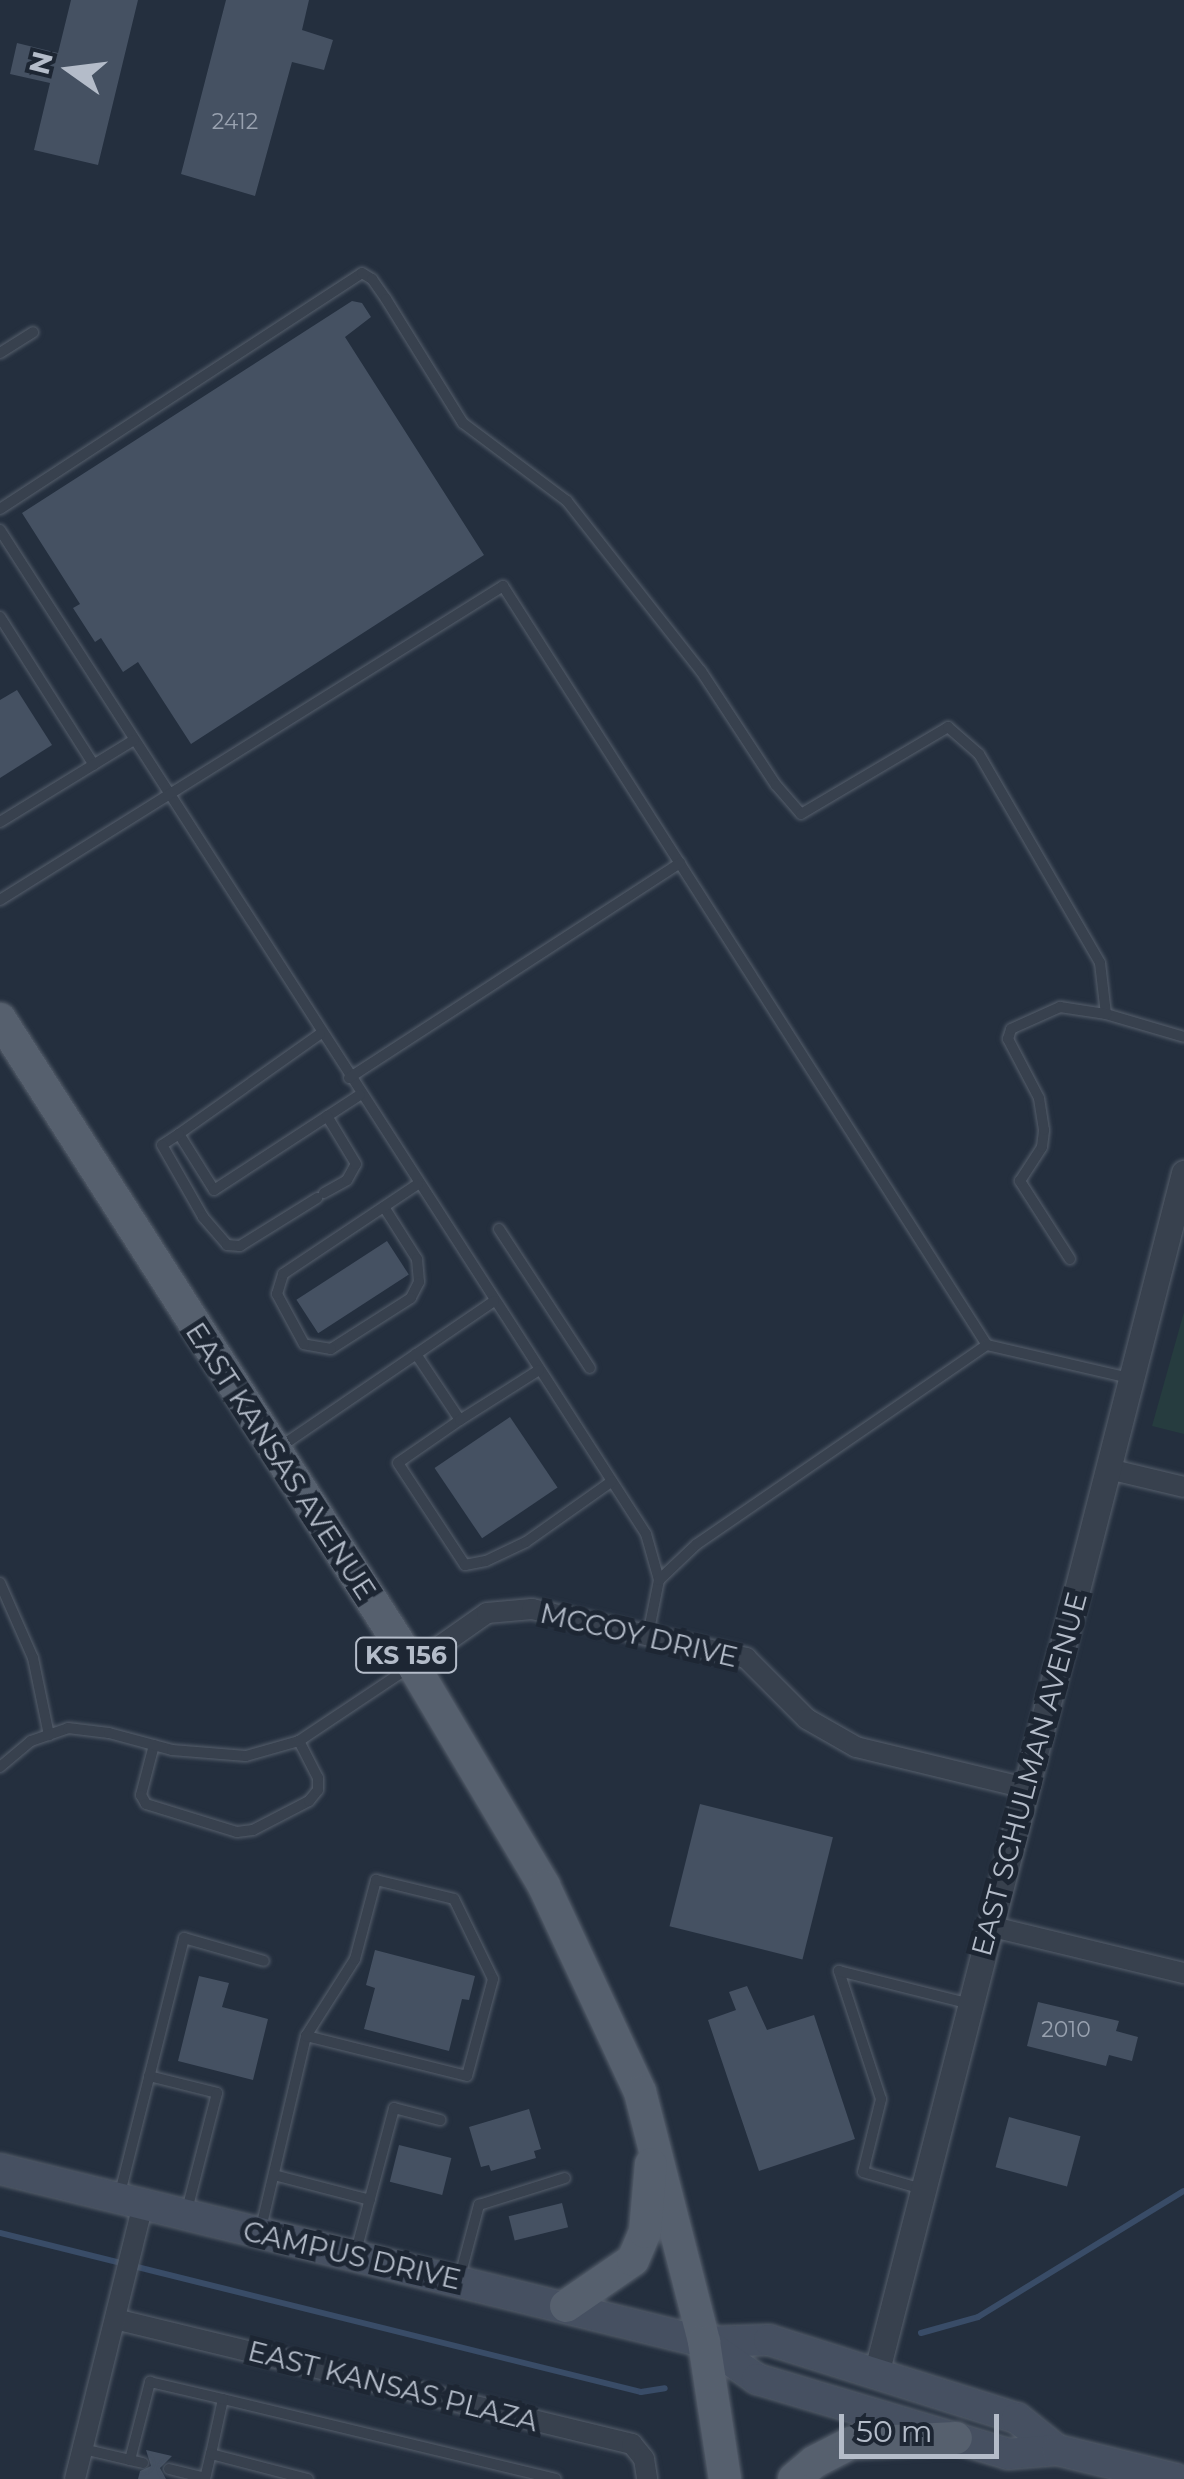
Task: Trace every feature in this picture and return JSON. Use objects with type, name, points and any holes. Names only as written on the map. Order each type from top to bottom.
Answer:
[{"type":"main road","name":"EAST KANSAS AVENUE","points":[[0,1019],[412,1665],[544,1886],[640,2092],[704,2342],[725,2479]]},
{"type":"main road","points":[[566,2306],[633,2260],[645,2232],[653,2142]]},
{"type":"main road","name":"CAMPUS DRIVE","points":[[0,2169],[132,2213],[185,2215],[704,2342],[768,2340],[1017,2418],[1057,2450]]},
{"type":"main road","name":"CAMPUS DRIVE","points":[[704,2342],[758,2379],[1008,2454],[1057,2450],[1176,2479]]},
{"type":"main road","points":[[794,2479],[814,2462],[851,2442],[956,2438]]},
{"type":"street","name":"EAST SCHULMAN AVENUE","points":[[876,2374],[1184,1173]]},
{"type":"street","points":[[1109,1469],[1184,1487]]},
{"type":"street","name":"MCCOY DRIVE","points":[[412,1665],[487,1613],[532,1609],[746,1658],[807,1719],[856,1747],[1026,1788]]},
{"type":"street","points":[[989,1926],[1184,1973]]},
{"type":"street","points":[[75,2479],[123,2284],[132,2213]]},
{"type":"street","name":"EAST KANSAS PLAZA","points":[[115,2320],[632,2444],[644,2459],[647,2479]]},
{"type":"lane","points":[[0,510],[362,273],[386,299],[464,423],[567,501],[701,671],[801,814],[948,727],[979,754],[1100,963],[1106,1014]]},
{"type":"lane","points":[[0,353],[33,332]]},
{"type":"lane","points":[[0,530],[320,1034],[646,1534],[660,1580],[648,1635]]},
{"type":"lane","points":[[0,900],[503,586],[987,1345],[1132,1379]]},
{"type":"lane","points":[[0,617],[94,765]]},
{"type":"lane","points":[[0,822],[134,740]]},
{"type":"lane","points":[[349,1078],[680,864]]},
{"type":"lane","points":[[1070,1259],[1020,1180],[1042,1147],[1044,1130],[1040,1098],[1008,1039],[1011,1029],[1060,1006],[1106,1014],[1184,1037]]},
{"type":"lane","points":[[320,1034],[162,1145],[204,1216],[228,1245],[240,1246],[347,1180],[356,1164],[327,1116]]},
{"type":"lane","points":[[179,1134],[214,1190],[360,1095]]},
{"type":"lane","points":[[384,1207],[417,1258],[419,1282],[412,1298],[331,1350],[304,1344],[277,1294],[283,1274],[418,1184]]},
{"type":"lane","points":[[499,1228],[590,1368]]},
{"type":"lane","points":[[274,1450],[494,1300]]},
{"type":"lane","points":[[660,1580],[697,1544],[987,1345]]},
{"type":"lane","points":[[416,1354],[460,1420]]},
{"type":"lane","points":[[539,1370],[398,1462],[464,1565],[486,1561],[526,1542],[612,1482]]},
{"type":"lane","points":[[0,1582],[33,1658],[49,1735]]},
{"type":"lane","points":[[0,1767],[31,1741],[68,1728],[109,1733],[154,1745],[246,1756],[299,1741],[412,1665]]},
{"type":"lane","points":[[154,1745],[141,1794],[146,1804],[236,1832],[252,1830],[309,1801],[318,1790],[318,1778],[299,1741]]},
{"type":"lane","points":[[260,2233],[306,2036],[355,1959],[376,1880],[454,1899],[494,1979],[467,2076],[306,2036]]},
{"type":"lane","points":[[132,2213],[150,2076],[184,1938],[264,1961]]},
{"type":"lane","points":[[922,2189],[863,2172],[881,2098],[839,1971],[970,2004]]},
{"type":"lane","points":[[150,2076],[217,2093],[185,2215]]},
{"type":"lane","points":[[355,2256],[394,2108],[440,2120]]},
{"type":"lane","points":[[274,2175],[370,2200]]},
{"type":"lane","points":[[459,2281],[479,2206],[565,2178]]},
{"type":"lane","points":[[130,2460],[150,2382],[556,2479]]},
{"type":"lane","points":[[168,2469],[205,2478],[223,2400]]},
{"type":"lane","points":[[83,2449],[143,2462]]},
{"type":"lane","points":[[211,2454],[308,2479]]},
{"type":"green space","points":[[1184,1312],[1184,1434],[1152,1426]]},
{"type":"building","points":[[71,0],[138,0],[98,165],[34,150],[50,83],[10,74],[17,43],[58,53]]},
{"type":"building","points":[[226,0],[309,0],[302,30],[333,40],[324,70],[292,62],[255,196],[181,174]]},
{"type":"building","points":[[352,301],[362,303],[371,317],[345,337],[484,555],[191,744],[138,662],[123,672],[101,638],[95,642],[73,608],[80,604],[22,513]]},
{"type":"building","points":[[17,690],[52,745],[0,778],[0,700]]},
{"type":"building","points":[[387,1241],[409,1275],[318,1333],[296,1300]]},
{"type":"building","points":[[510,1417],[558,1487],[482,1538],[435,1468]]},
{"type":"building","points":[[700,1804],[833,1837],[802,1959],[670,1926]]},
{"type":"building","points":[[375,1950],[475,1976],[469,2000],[462,1999],[449,2051],[364,2029],[375,1988],[366,1985]]},
{"type":"building","points":[[199,1976],[229,1983],[222,2007],[268,2019],[253,2080],[178,2061]]},
{"type":"building","points":[[747,1986],[767,2030],[814,2015],[855,2139],[759,2171],[708,2020],[736,2010],[729,1992]]},
{"type":"building","points":[[1038,2002],[1119,2021],[1116,2031],[1138,2037],[1132,2061],[1109,2055],[1106,2066],[1027,2046]]},
{"type":"building","points":[[529,2109],[541,2149],[534,2151],[536,2158],[491,2171],[489,2165],[481,2167],[469,2127]]},
{"type":"building","points":[[1009,2117],[1080,2136],[1067,2186],[996,2167]]},
{"type":"building","points":[[399,2145],[451,2158],[442,2195],[390,2182]]},
{"type":"building","points":[[562,2203],[568,2227],[515,2241],[509,2216]]},
{"type":"building","points":[[146,2450],[172,2456],[160,2468],[166,2479],[138,2479],[140,2471],[151,2466]]},
{"type":"waterway","points":[[921,2333],[978,2317],[1184,2191]]},
{"type":"waterway","points":[[0,2233],[641,2392],[665,2388]]}]
